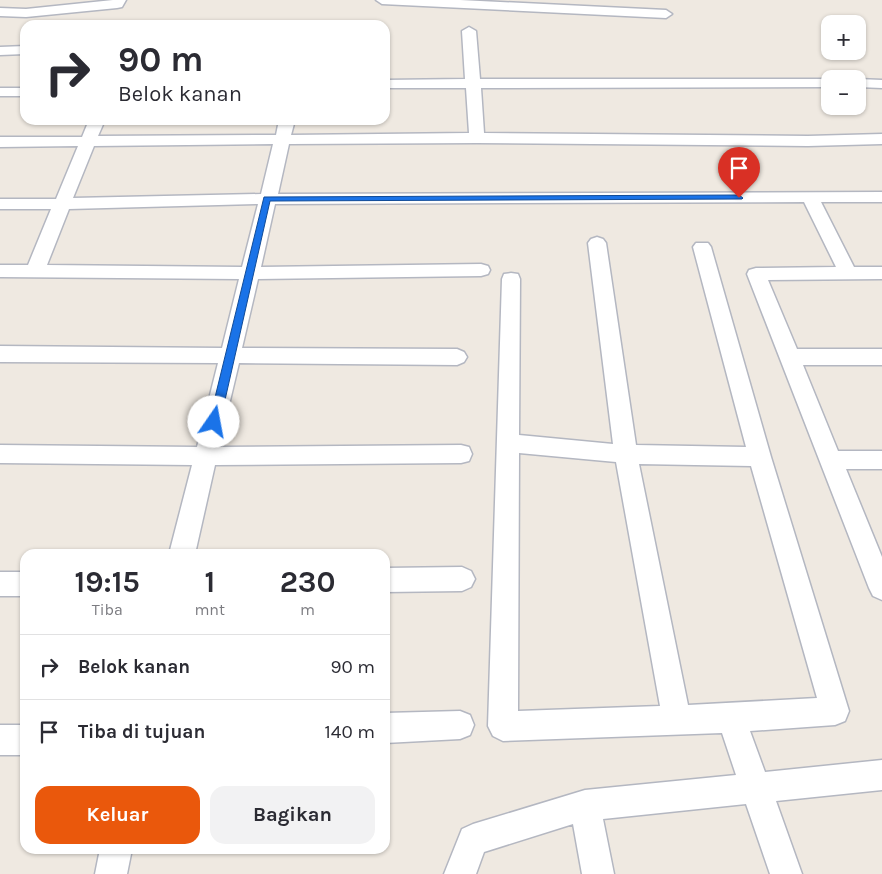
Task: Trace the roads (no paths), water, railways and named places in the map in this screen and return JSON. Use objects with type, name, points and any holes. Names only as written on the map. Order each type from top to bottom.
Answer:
[{"type":"street","points":[[0,3],[12,0]]},
{"type":"street","points":[[0,12],[35,12],[116,4],[120,0]]},
{"type":"street","points":[[382,0],[497,3],[666,14]]},
{"type":"street","points":[[469,31],[477,138]]},
{"type":"street","points":[[0,51],[20,50]]},
{"type":"street","points":[[390,84],[821,83]]},
{"type":"street","points":[[866,83],[882,84]]},
{"type":"street","points":[[0,92],[20,92]]},
{"type":"street","points":[[35,271],[95,125]]},
{"type":"street","points":[[183,549],[284,129]]},
{"type":"street","points":[[0,142],[89,141],[284,129],[477,138],[798,141],[882,139]]},
{"type":"street","points":[[810,197],[848,272]]},
{"type":"street","points":[[0,204],[267,199],[882,197]]},
{"type":"street","points":[[597,243],[626,454],[677,720]]},
{"type":"street","points":[[511,279],[503,726],[731,718],[835,710],[760,457],[702,247]]},
{"type":"street","points":[[0,272],[249,273],[482,270]]},
{"type":"street","points":[[881,583],[756,274],[882,273]]},
{"type":"street","points":[[0,354],[457,357]]},
{"type":"street","points":[[790,357],[882,357]]},
{"type":"street","points":[[508,443],[626,454],[760,457]]},
{"type":"street","points":[[0,454],[207,456],[461,454]]},
{"type":"street","points":[[831,460],[882,460]]},
{"type":"street","points":[[390,580],[462,579]]},
{"type":"street","points":[[0,584],[20,584]]},
{"type":"street","points":[[731,718],[786,874]]},
{"type":"street","points":[[390,728],[460,725]]},
{"type":"street","points":[[0,740],[20,740]]},
{"type":"street","points":[[460,874],[473,840],[585,805],[756,786],[882,775]]},
{"type":"street","points":[[585,805],[598,874]]},
{"type":"street","points":[[111,874],[115,854]]}]
